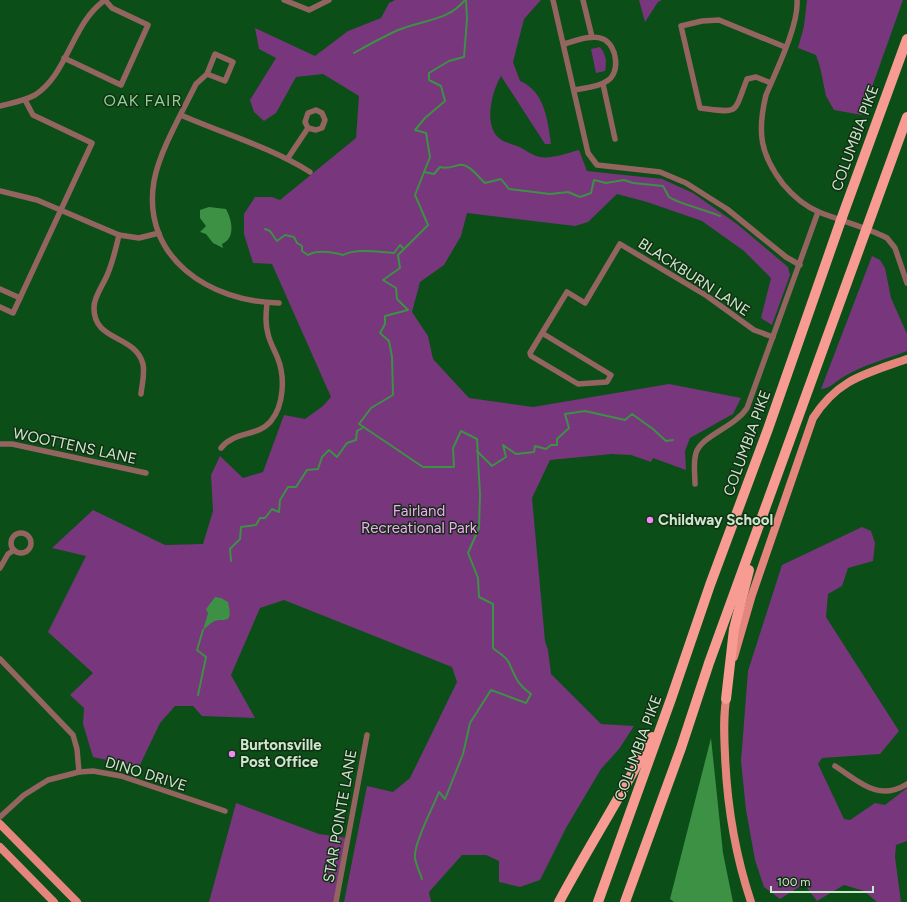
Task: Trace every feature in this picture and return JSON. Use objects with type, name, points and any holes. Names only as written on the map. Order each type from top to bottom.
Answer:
[{"type":"highway","name":"COLUMBIA PIKE","points":[[598,902],[671,699],[710,585],[768,429],[841,220],[907,39]]},
{"type":"highway","points":[[625,902],[681,748],[709,663],[907,117]]},
{"type":"highway","points":[[726,699],[734,629],[743,592],[776,478]]},
{"type":"highway","points":[[559,902],[582,858],[639,762],[671,699]]},
{"type":"main road","points":[[751,902],[740,865],[729,810],[724,740],[726,699],[734,657],[750,603],[813,418],[828,397],[845,384],[863,375],[907,359]]},
{"type":"main road","points":[[0,824],[77,902]]},
{"type":"main road","points":[[0,847],[54,902]]},
{"type":"street","points":[[0,106],[25,100],[42,89],[51,79],[90,13],[105,0],[112,8],[148,25],[121,85],[64,58]]},
{"type":"street","points":[[284,0],[309,10],[329,0]]},
{"type":"street","points":[[553,0],[588,153],[593,162],[602,166],[660,172],[686,183],[727,209],[786,257],[800,265]]},
{"type":"street","points":[[584,0],[592,37]]},
{"type":"street","points":[[797,0],[796,16],[766,95],[761,118],[761,130],[765,154],[770,165],[787,188],[807,206],[818,212],[879,234],[891,243],[898,256],[907,283]]},
{"type":"street","points":[[771,83],[756,76],[747,79],[735,109],[730,112],[700,108],[681,26],[702,21],[719,20],[784,47]]},
{"type":"street","points":[[564,44],[592,37],[604,39],[613,50],[616,63],[615,72],[610,79],[603,84],[574,90]]},
{"type":"street","points":[[207,74],[225,81],[233,62],[215,54],[207,74],[196,84],[161,160],[154,181],[153,207],[159,233],[169,253],[175,261],[201,283],[223,293],[267,303],[279,303]]},
{"type":"street","points":[[603,84],[615,139]]},
{"type":"street","points":[[0,307],[13,313],[92,143],[33,115],[25,100]]},
{"type":"street","points":[[181,115],[207,127],[288,158],[310,172]]},
{"type":"street","points":[[288,158],[308,128]]},
{"type":"street","points":[[0,191],[21,195],[61,210],[119,235],[139,238],[159,233]]},
{"type":"street","points":[[695,484],[694,461],[698,448],[710,437],[731,426],[742,416],[753,394],[818,212]]},
{"type":"street","points":[[119,235],[108,272],[94,307],[98,323],[106,334],[131,346],[141,358],[144,372],[141,394]]},
{"type":"street","name":"BLACKBURN LANE","points":[[542,333],[611,375],[607,382],[578,384],[531,356],[530,353],[542,333],[567,292],[585,303],[620,244],[707,296],[754,330],[773,337]]},
{"type":"street","points":[[0,289],[20,298]]},
{"type":"street","points":[[221,448],[229,440],[267,426],[276,414],[279,405],[283,387],[282,376],[278,359],[266,328],[267,303]]},
{"type":"street","name":"WOOTTENS LANE","points":[[0,444],[12,444],[146,473]]},
{"type":"street","points":[[0,568],[8,554],[14,550]]},
{"type":"street","points":[[0,659],[73,735],[77,749],[78,772]]},
{"type":"street","name":"STAR POINTE LANE","points":[[336,902],[367,735]]},
{"type":"street","points":[[835,766],[873,790],[895,792],[907,784]]},
{"type":"street","name":"DINO DRIVE","points":[[0,817],[24,795],[48,780],[78,772],[93,771],[114,774],[225,811]]},
{"type":"green space","name":"Fairland Recreational Park","points":[[395,0],[541,0],[524,19],[513,62],[520,81],[535,92],[544,108],[551,144],[545,144],[501,76],[494,92],[490,111],[492,129],[496,136],[503,141],[520,147],[540,157],[555,156],[579,150],[587,171],[662,179],[693,193],[737,224],[788,267],[790,275],[772,325],[761,318],[771,278],[744,251],[702,221],[647,202],[617,194],[588,222],[575,226],[467,213],[461,236],[444,265],[420,282],[412,312],[428,336],[433,359],[469,398],[533,407],[669,384],[741,398],[733,414],[690,438],[685,451],[686,470],[653,458],[651,462],[631,455],[612,454],[550,460],[532,498],[545,641],[548,650],[551,674],[601,724],[634,726],[619,749],[601,769],[566,828],[540,880],[520,887],[499,882],[499,861],[486,855],[462,855],[429,892],[431,902],[344,902],[367,786],[393,792],[410,778],[457,682],[452,667],[284,600],[260,608],[231,675],[255,718],[202,716],[193,706],[175,706],[160,723],[139,767],[93,757],[83,724],[84,708],[70,695],[93,673],[48,632],[86,556],[52,548],[93,510],[165,545],[203,544],[213,511],[211,475],[220,456],[243,478],[263,472],[284,415],[305,419],[323,406],[331,397],[272,264],[253,263],[244,234],[244,214],[255,197],[272,197],[280,200],[356,138],[359,96],[323,74],[296,77],[276,113],[264,121],[254,112],[250,100],[276,58],[259,49],[255,28],[315,56],[348,31],[381,18],[389,3]]},
{"type":"green space","points":[[639,0],[662,0],[658,2],[645,22]]},
{"type":"green space","points":[[807,0],[903,0],[862,115],[834,110],[826,96],[816,55],[798,48],[804,26]]},
{"type":"green space","points":[[600,47],[605,55],[606,68],[605,71],[596,73],[591,49]]},
{"type":"green space","points":[[872,256],[880,260],[885,268],[891,298],[907,334],[907,351],[852,372],[830,386],[821,389]]},
{"type":"green space","points":[[862,527],[871,531],[875,543],[873,561],[848,568],[842,586],[828,594],[826,617],[899,731],[880,754],[822,758],[818,764],[844,819],[850,820],[875,803],[885,805],[907,788],[907,841],[896,845],[895,857],[901,902],[877,902],[864,891],[844,885],[817,901],[804,884],[780,899],[764,887],[755,860],[746,810],[741,761],[748,671],[782,565]]},
{"type":"green space","points":[[236,803],[319,834],[348,838],[336,902],[209,902]]},
{"type":"shaded area","points":[[209,207],[226,209],[230,218],[232,228],[231,233],[229,238],[222,244],[223,248],[213,243],[206,234],[200,232],[206,226],[200,218],[200,210]]},
{"type":"shaded area","points":[[215,597],[221,598],[228,602],[229,618],[226,620],[217,620],[203,630],[208,613],[206,609]]},
{"type":"shaded area","points":[[711,738],[723,853],[733,902],[674,902],[670,899]]},
{"type":"waterway","points":[[354,53],[398,30],[443,16],[458,7],[465,0]]},
{"type":"waterway","points":[[422,879],[415,858],[417,844],[439,792],[445,799],[463,754],[470,723],[491,690],[526,703],[531,694],[515,677],[508,661],[493,648],[493,604],[479,597],[478,578],[468,553],[479,528],[480,495],[477,439],[461,431],[453,448],[454,467],[423,467],[359,424],[371,408],[393,395],[392,357],[389,341],[380,333],[385,324],[385,316],[408,310],[397,299],[396,288],[383,280],[400,268],[398,255],[428,225],[415,195],[430,157],[426,133],[415,130],[425,118],[445,101],[441,86],[429,80],[429,73],[449,61],[464,57],[467,19],[466,0]]},
{"type":"waterway","points":[[424,172],[434,174],[440,167],[447,168],[463,165],[470,168],[485,183],[501,179],[509,189],[550,194],[568,192],[580,197],[591,193],[594,180],[606,183],[624,180],[633,183],[663,186],[669,197],[720,216]]},
{"type":"waterway","points":[[265,229],[270,231],[277,241],[285,235],[294,237],[297,243],[302,246],[302,251],[308,255],[316,252],[343,255],[361,251],[394,253],[400,245],[404,249]]},
{"type":"waterway","points":[[477,451],[492,466],[506,457],[503,445],[516,454],[534,452],[535,446],[546,449],[551,445],[557,445],[557,439],[569,428],[565,414],[585,411],[625,420],[632,414],[653,429],[666,441],[673,440]]},
{"type":"waterway","points":[[231,561],[230,549],[240,539],[241,527],[256,525],[260,518],[265,518],[272,509],[279,512],[280,500],[288,487],[296,487],[307,470],[318,469],[322,457],[329,450],[337,457],[347,443],[356,440],[357,431],[364,427]]},
{"type":"waterway","points":[[198,695],[206,657],[197,650],[203,630]]},
{"type":"place","name":"Childway School","points":[[650,520]]},
{"type":"place","name":"Burtonsville Post Office","points":[[232,754]]},
{"type":"district","name":"OAK FAIR","points":[[143,100]]}]
